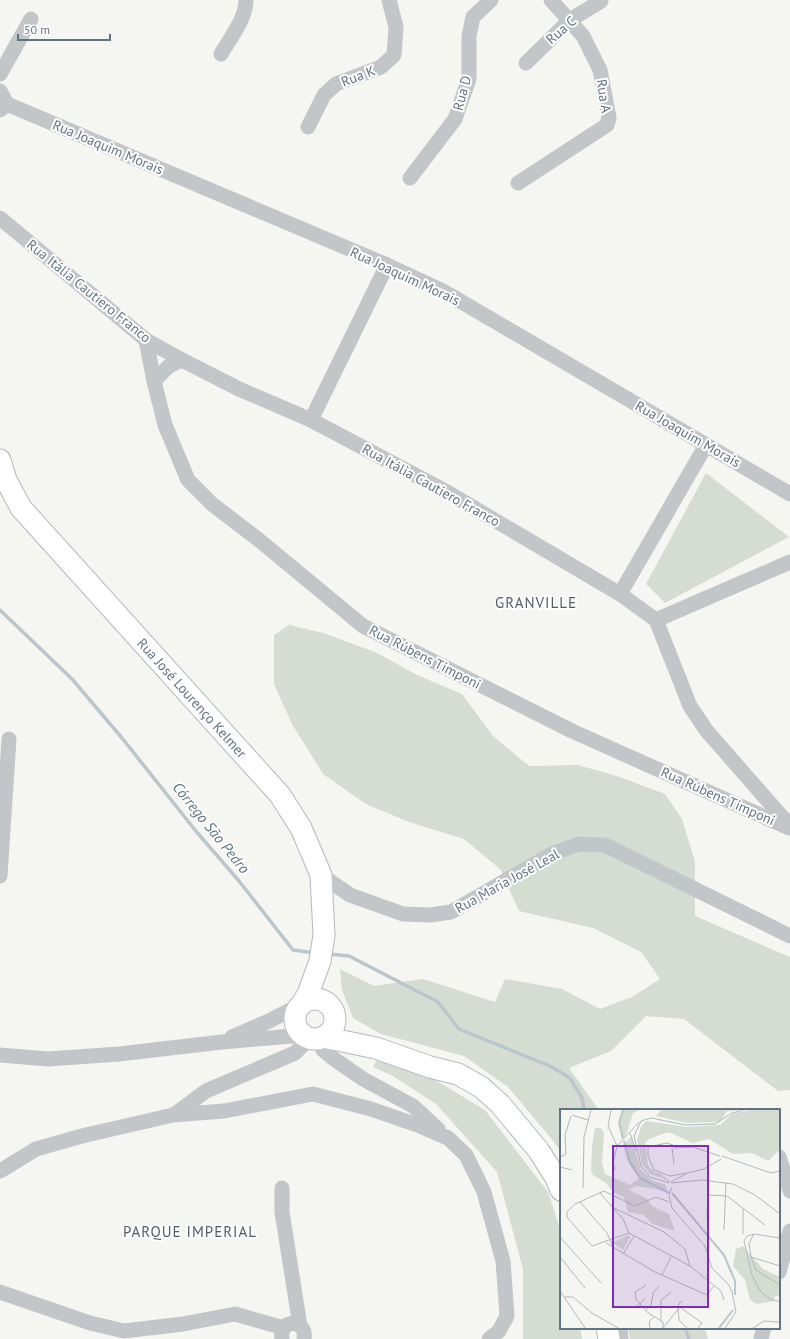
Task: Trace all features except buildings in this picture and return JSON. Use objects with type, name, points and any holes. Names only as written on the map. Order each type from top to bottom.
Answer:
[{"type":"main road","name":"Rua José Lourenço Kelmer","points":[[0,460],[6,480],[21,508],[280,795],[301,828],[321,875],[324,935],[320,961],[308,994],[302,1004]]},
{"type":"main road","name":"Rua José Lourenço Kelmer","points":[[320,961],[331,1009]]},
{"type":"main road","points":[[376,1048],[331,1009],[315,999],[302,1004],[296,1011],[296,1025],[299,1031],[313,1037],[376,1048],[430,1067],[458,1074],[481,1086],[500,1104],[539,1151],[556,1178],[560,1188]]},
{"type":"main road","points":[[313,1037],[329,1033],[333,1028],[334,1021],[331,1009]]},
{"type":"main road","points":[[607,1329],[609,1339]]},
{"type":"street","points":[[221,54],[241,20],[246,5],[246,0]]},
{"type":"street","name":"Rua K","points":[[308,127],[324,95],[336,84],[381,67],[394,55],[396,26],[388,0]]},
{"type":"street","name":"Rua D","points":[[410,178],[455,119],[469,79],[469,36],[473,17],[491,0]]},
{"type":"street","name":"Rua A","points":[[518,183],[607,125],[608,118],[600,70],[583,36],[551,0]]},
{"type":"street","name":"Rua C","points":[[526,63],[570,20],[601,1]]},
{"type":"street","points":[[0,74],[31,19]]},
{"type":"street","points":[[0,91],[4,107]]},
{"type":"street","name":"Rua Joaquim Morais","points":[[4,107],[387,264],[443,291],[790,494]]},
{"type":"street","name":"Rua Itália Cautiero Franco","points":[[0,218],[146,340],[239,389],[311,420],[447,492],[620,594],[656,620]]},
{"type":"street","points":[[311,420],[387,264]]},
{"type":"street","name":"Rua Rúbens Timponi","points":[[146,340],[165,425],[188,480],[212,504],[259,540],[363,626],[572,731],[790,829]]},
{"type":"street","points":[[154,381],[169,366],[182,360]]},
{"type":"street","points":[[620,594],[706,445]]},
{"type":"street","points":[[790,562],[656,620],[690,706],[706,730],[790,826]]},
{"type":"street","points":[[0,876],[9,739]]},
{"type":"street","name":"Rua Maria José Leal","points":[[321,875],[350,895],[403,914],[430,915],[451,912],[554,853],[579,844],[605,845],[790,936]]},
{"type":"street","points":[[323,910],[334,899],[350,895]]},
{"type":"street","points":[[222,1042],[302,1004]]},
{"type":"street","points":[[0,1055],[48,1059],[119,1054],[222,1042],[313,1037]]},
{"type":"street","points":[[173,1115],[206,1091],[295,1053],[313,1037]]},
{"type":"street","points":[[313,1037],[322,1050],[334,1059],[363,1079],[412,1106],[466,1155],[484,1192],[503,1261],[507,1316],[499,1331],[490,1339]]},
{"type":"street","points":[[0,1171],[36,1149],[82,1136],[173,1115],[224,1111],[313,1094],[371,1109],[420,1126],[448,1138]]},
{"type":"street","points":[[780,1160],[790,1191]]},
{"type":"street","points":[[282,1188],[282,1212],[303,1336]]},
{"type":"street","points":[[780,1268],[790,1231]]},
{"type":"street","points":[[0,1292],[90,1323],[124,1331],[183,1324],[235,1314],[282,1335],[292,1324],[303,1336]]},
{"type":"street","points":[[620,1329],[621,1339]]},
{"type":"shaded area","points":[[706,473],[789,537],[665,603],[646,584]]},
{"type":"shaded area","points":[[289,625],[323,633],[375,652],[417,675],[462,694],[493,736],[529,766],[578,765],[617,776],[665,794],[682,819],[695,862],[695,916],[790,957],[790,1090],[778,1091],[684,1019],[646,1016],[611,1051],[569,1068],[598,1109],[560,1109],[560,1151],[555,1143],[508,1087],[464,1056],[381,1034],[353,1018],[342,990],[340,969],[374,986],[423,979],[495,1002],[505,979],[562,989],[600,1009],[632,997],[660,979],[641,952],[593,928],[519,911],[500,869],[464,839],[409,822],[366,804],[323,774],[293,726],[274,684],[274,635]]},
{"type":"shaded area","points":[[379,1057],[427,1075],[485,1110],[548,1192],[560,1229],[560,1329],[580,1329],[582,1339],[523,1339],[523,1269],[497,1172],[436,1104],[393,1076],[373,1067]]},
{"type":"shaded area","points":[[628,1329],[705,1329],[708,1339],[630,1339]]},
{"type":"waterway","name":"Córrego São Pedro","points":[[0,610],[72,679],[122,738],[195,830],[239,881],[293,950],[316,953]]},
{"type":"waterway","name":"Córrego São Pedro","points":[[328,954],[349,956],[438,1002],[459,1029],[552,1067],[570,1078],[582,1098],[584,1109]]},
{"type":"waterway","name":"Córrego São Pedro","points":[[685,1329],[689,1339]]},
{"type":"district","name":"GRANVILLE","points":[[536,603]]},
{"type":"district","name":"PARQUE IMPERIAL","points":[[190,1232]]}]
